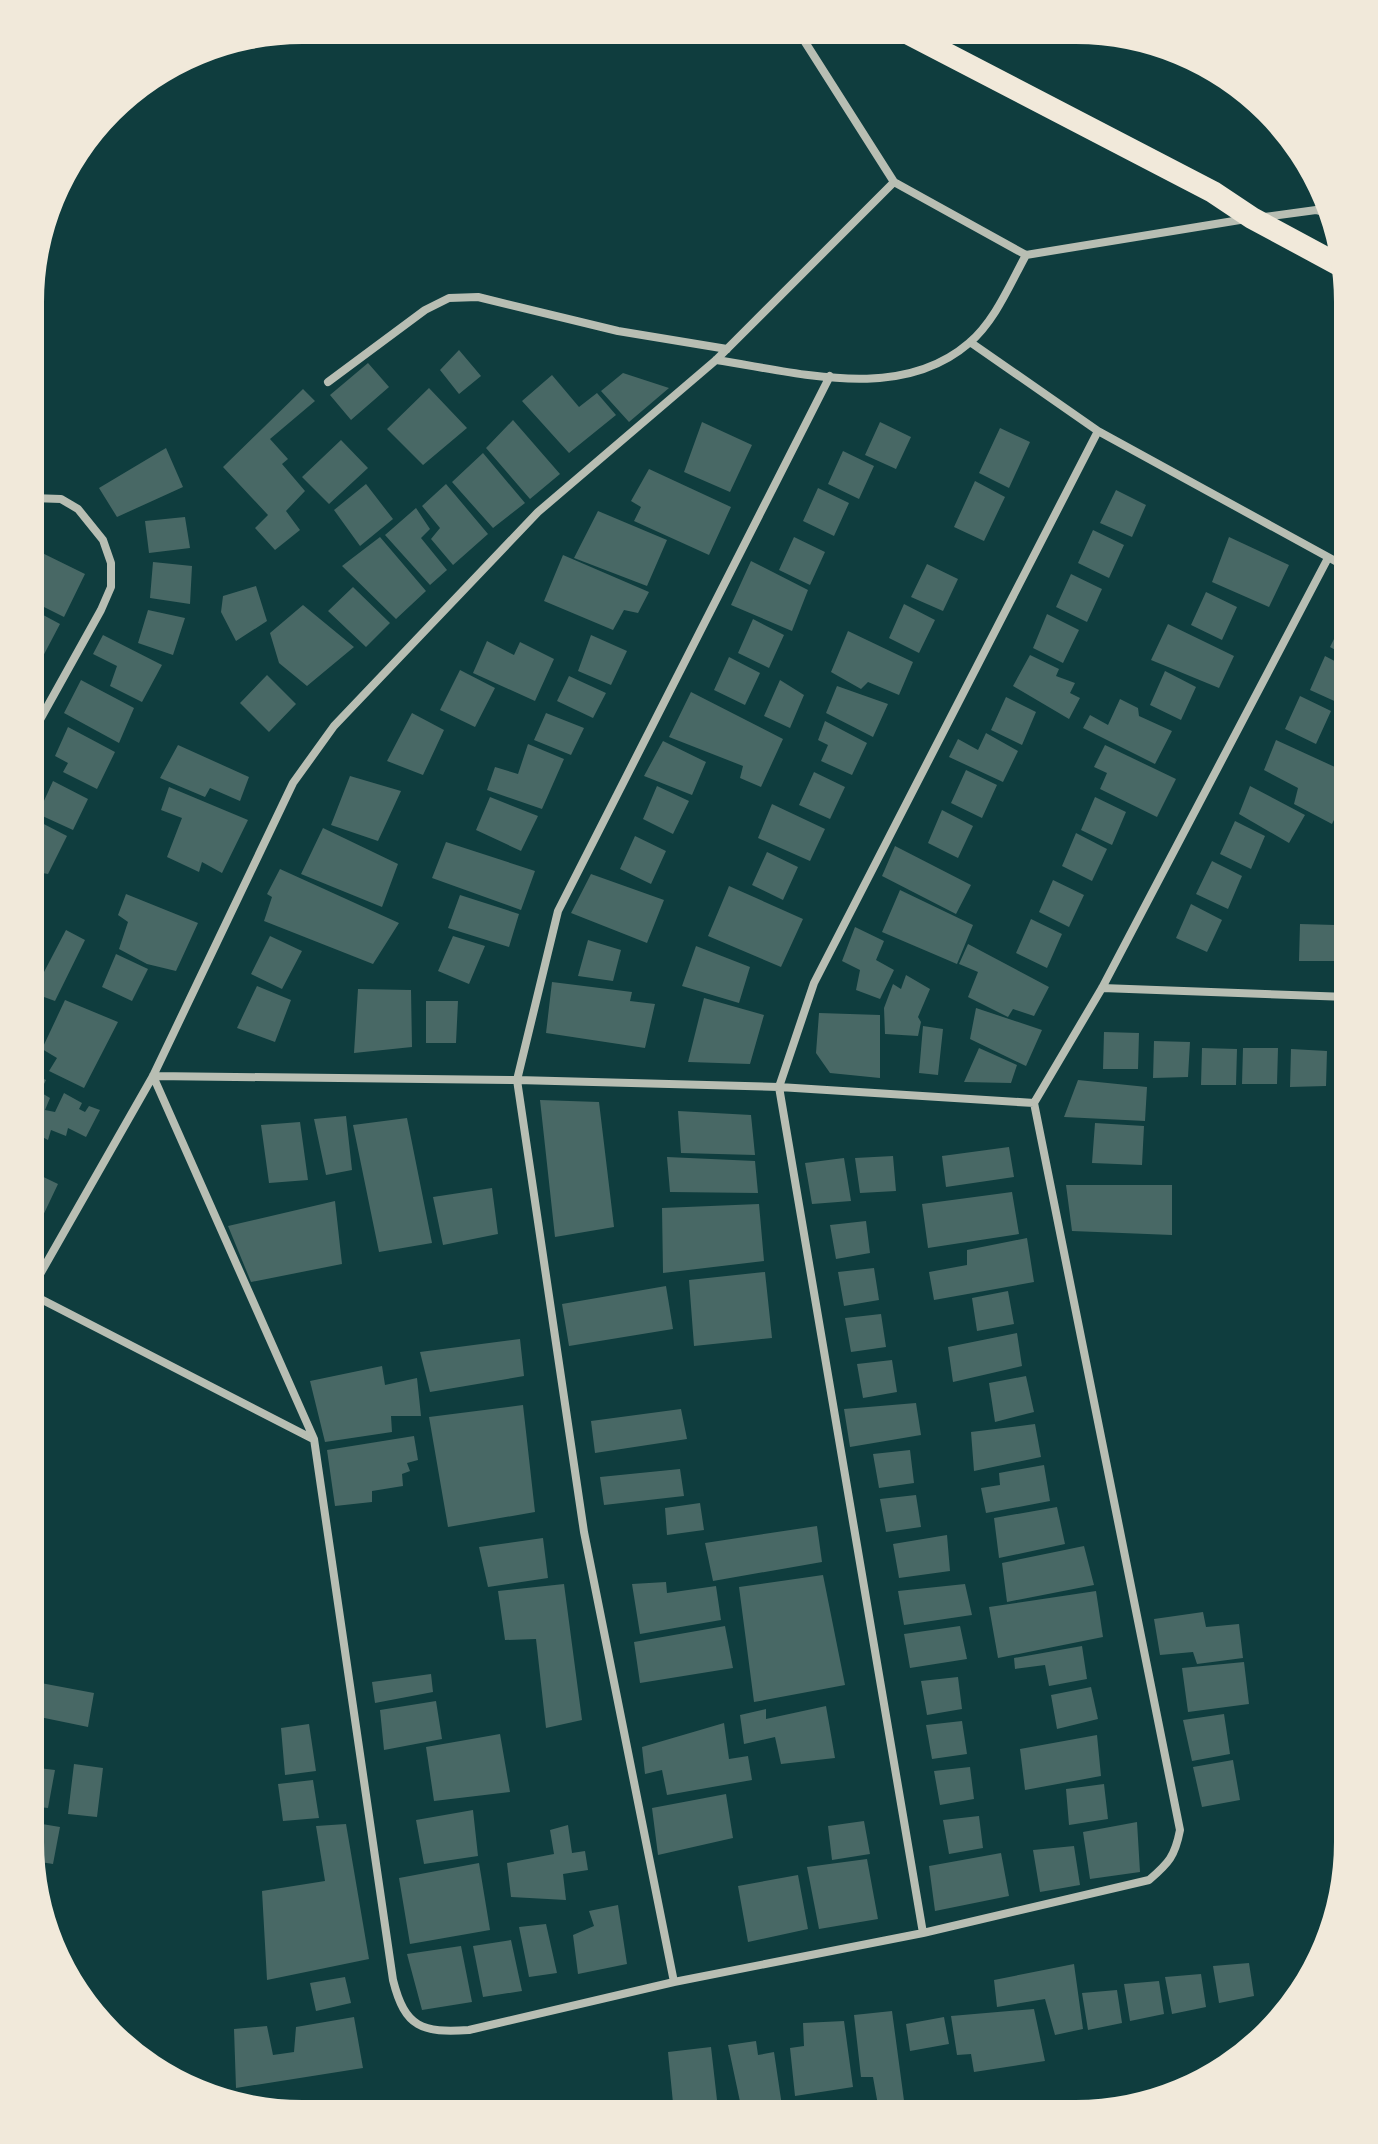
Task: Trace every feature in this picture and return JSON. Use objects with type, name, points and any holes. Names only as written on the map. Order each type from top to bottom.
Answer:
[{"type":"highway","points":[[928,44],[1213,192],[1252,218],[1331,260]]},
{"type":"street","points":[[806,44],[894,182],[1026,255],[1317,210]]},
{"type":"street","points":[[44,1269],[153,1076],[293,783],[334,726],[538,512],[716,360],[894,182]]},
{"type":"street","points":[[716,360],[830,376],[885,379],[931,368],[970,342],[994,312],[1026,255]]},
{"type":"street","points":[[328,382],[425,310],[449,298],[478,297],[618,331],[727,349]]},
{"type":"street","points":[[970,342],[1098,431],[1334,561]]},
{"type":"street","points":[[674,1982],[584,1532],[517,1080],[558,911],[830,376]]},
{"type":"street","points":[[923,1933],[779,1087],[814,983],[1098,431]]},
{"type":"street","points":[[44,498],[61,499],[78,509],[103,540],[111,563],[111,587],[101,610],[44,712]]},
{"type":"street","points":[[153,1076],[314,1439],[393,1980],[399,2004],[412,2020],[437,2032],[469,2030],[674,1982],[923,1933],[1149,1880],[1168,1864],[1176,1850],[1180,1830],[1034,1103],[1102,988],[1328,558]]},
{"type":"street","points":[[1102,988],[1334,996]]},
{"type":"street","points":[[153,1076],[779,1087],[1034,1103]]},
{"type":"street","points":[[44,1299],[314,1439]]},
{"type":"building","points":[[459,350],[481,376],[459,394],[440,370]]},
{"type":"building","points":[[368,363],[389,387],[351,420],[330,395]]},
{"type":"building","points":[[623,373],[669,388],[629,422],[601,391]]},
{"type":"building","points":[[552,375],[579,407],[597,393],[616,415],[569,453],[522,401]]},
{"type":"building","points":[[429,388],[467,428],[423,465],[387,429]]},
{"type":"building","points":[[303,389],[315,401],[270,439],[288,459],[282,464],[305,491],[286,511],[300,530],[275,550],[255,528],[268,515],[223,467]]},
{"type":"building","points":[[513,420],[560,474],[530,499],[486,448]]},
{"type":"building","points":[[702,422],[752,445],[730,492],[684,472]]},
{"type":"building","points":[[880,422],[911,437],[896,469],[865,455]]},
{"type":"building","points":[[1000,428],[1030,442],[1009,488],[979,473]]},
{"type":"building","points":[[341,440],[368,468],[329,504],[302,477]]},
{"type":"building","points":[[166,448],[183,487],[117,517],[99,488]]},
{"type":"building","points":[[843,451],[874,466],[859,499],[828,484]]},
{"type":"building","points":[[483,453],[525,503],[493,528],[452,482]]},
{"type":"building","points":[[649,469],[731,507],[709,555],[634,521],[641,507],[631,501]]},
{"type":"building","points":[[975,481],[1005,497],[984,541],[954,527]]},
{"type":"building","points":[[366,484],[393,519],[360,546],[334,510]]},
{"type":"building","points":[[446,484],[488,534],[453,565],[431,539],[440,528],[422,506]]},
{"type":"building","points":[[818,488],[849,503],[834,536],[803,521]]},
{"type":"building","points":[[1116,490],[1146,505],[1132,537],[1100,523]]},
{"type":"building","points":[[416,508],[430,529],[421,538],[447,570],[430,585],[385,535]]},
{"type":"building","points":[[598,511],[667,540],[647,586],[574,558]]},
{"type":"building","points":[[185,517],[190,548],[149,553],[145,521]]},
{"type":"building","points":[[1093,530],[1124,545],[1109,578],[1078,563]]},
{"type":"building","points":[[380,537],[426,591],[396,619],[342,566]]},
{"type":"building","points":[[794,537],[825,552],[810,585],[779,570]]},
{"type":"building","points":[[1229,537],[1289,565],[1269,607],[1212,582]]},
{"type":"building","points":[[44,554],[85,574],[64,617],[44,607]]},
{"type":"building","points":[[563,555],[649,592],[638,613],[624,610],[613,630],[544,601]]},
{"type":"building","points":[[751,561],[808,590],[792,631],[731,605]]},
{"type":"building","points":[[153,562],[192,566],[190,604],[150,598]]},
{"type":"building","points":[[927,564],[958,579],[943,611],[911,597]]},
{"type":"building","points":[[1071,574],[1102,589],[1087,622],[1056,607]]},
{"type":"building","points":[[256,586],[267,621],[236,641],[221,612],[223,596]]},
{"type":"building","points":[[353,587],[390,623],[366,647],[328,611]]},
{"type":"building","points":[[1206,592],[1237,607],[1222,640],[1191,625]]},
{"type":"building","points":[[904,604],[935,620],[919,653],[889,638]]},
{"type":"building","points":[[303,605],[354,647],[307,686],[279,663],[270,633]]},
{"type":"building","points":[[148,610],[185,618],[173,655],[138,643]]},
{"type":"building","points":[[1047,614],[1079,630],[1063,663],[1033,648]]},
{"type":"building","points":[[44,615],[60,624],[44,654]]},
{"type":"building","points":[[753,619],[784,635],[769,668],[738,653]]},
{"type":"building","points":[[1168,624],[1234,656],[1219,688],[1151,660]]},
{"type":"building","points":[[848,631],[913,662],[899,695],[868,682],[861,689],[831,672]]},
{"type":"building","points":[[103,635],[162,665],[142,702],[110,686],[117,666],[93,654]]},
{"type":"building","points":[[591,635],[627,651],[611,685],[578,671]]},
{"type":"building","points":[[487,641],[514,655],[520,642],[554,659],[535,701],[473,673]]},
{"type":"building","points":[[1030,655],[1059,669],[1056,676],[1075,683],[1070,693],[1080,698],[1069,719],[1013,686]]},
{"type":"building","points":[[1325,656],[1334,661],[1334,701],[1310,690]]},
{"type":"building","points":[[729,657],[760,673],[745,705],[714,690]]},
{"type":"building","points":[[460,670],[495,688],[475,727],[440,710]]},
{"type":"building","points":[[1165,671],[1196,687],[1181,720],[1150,705]]},
{"type":"building","points":[[267,675],[296,704],[269,732],[240,703]]},
{"type":"building","points":[[569,676],[606,693],[593,718],[557,701]]},
{"type":"building","points":[[81,680],[134,708],[119,743],[64,713]]},
{"type":"building","points":[[780,680],[804,695],[790,728],[764,716]]},
{"type":"building","points":[[837,686],[888,704],[873,737],[826,713]]},
{"type":"building","points":[[691,692],[783,739],[761,787],[740,778],[743,766],[669,737]]},
{"type":"building","points":[[1300,696],[1331,711],[1316,744],[1285,729]]},
{"type":"building","points":[[1006,697],[1036,712],[1022,745],[991,730]]},
{"type":"building","points":[[1120,699],[1138,708],[1139,716],[1172,731],[1155,764],[1083,728],[1090,715],[1108,725]]},
{"type":"building","points":[[412,713],[444,730],[423,775],[387,761]]},
{"type":"building","points":[[546,713],[584,728],[571,755],[534,740]]},
{"type":"building","points":[[825,721],[867,743],[852,775],[821,761],[828,745],[818,740]]},
{"type":"building","points":[[68,727],[115,752],[97,789],[63,772],[68,763],[55,756]]},
{"type":"building","points":[[986,733],[1018,751],[1003,782],[949,757],[958,739],[978,750]]},
{"type":"building","points":[[1276,740],[1334,766],[1332,824],[1294,804],[1298,788],[1264,770]]},
{"type":"building","points":[[663,741],[706,762],[692,795],[644,776]]},
{"type":"building","points":[[528,744],[564,759],[542,809],[487,790],[495,767],[518,774]]},
{"type":"building","points":[[178,745],[249,777],[240,801],[210,788],[205,797],[160,778]]},
{"type":"building","points":[[1105,745],[1176,779],[1157,817],[1100,789],[1107,773],[1094,767]]},
{"type":"building","points":[[966,770],[997,785],[982,818],[951,803]]},
{"type":"building","points":[[814,772],[845,787],[830,819],[799,805]]},
{"type":"building","points":[[350,776],[401,791],[378,841],[331,825]]},
{"type":"building","points":[[53,781],[88,799],[73,830],[44,817],[44,801]]},
{"type":"building","points":[[657,786],[689,801],[673,834],[643,819]]},
{"type":"building","points":[[1250,786],[1305,815],[1289,843],[1239,814]]},
{"type":"building","points":[[169,787],[248,820],[222,873],[202,862],[199,872],[167,857],[182,818],[161,810]]},
{"type":"building","points":[[490,797],[538,816],[521,851],[476,830]]},
{"type":"building","points":[[1095,797],[1126,812],[1112,845],[1081,830]]},
{"type":"building","points":[[772,804],[825,829],[810,861],[758,838]]},
{"type":"building","points":[[942,810],[973,826],[958,858],[928,843]]},
{"type":"building","points":[[1235,821],[1265,836],[1251,869],[1220,854]]},
{"type":"building","points":[[44,824],[67,836],[48,874],[44,873]]},
{"type":"building","points":[[323,828],[398,864],[382,907],[301,874]]},
{"type":"building","points":[[1076,833],[1107,849],[1092,881],[1062,866]]},
{"type":"building","points":[[635,836],[666,851],[651,884],[620,869]]},
{"type":"building","points":[[446,842],[535,871],[521,910],[432,878]]},
{"type":"building","points":[[895,846],[971,885],[956,914],[882,876]]},
{"type":"building","points":[[767,852],[798,867],[783,900],[752,885]]},
{"type":"building","points":[[1212,861],[1242,876],[1228,909],[1196,894]]},
{"type":"building","points":[[280,869],[399,923],[373,964],[264,921],[272,897],[267,894]]},
{"type":"building","points":[[591,874],[664,900],[647,943],[571,913]]},
{"type":"building","points":[[1053,880],[1084,895],[1069,927],[1039,912]]},
{"type":"building","points":[[729,886],[803,919],[781,967],[708,936]]},
{"type":"building","points":[[900,890],[973,925],[957,964],[882,932]]},
{"type":"building","points":[[126,894],[198,923],[176,971],[147,964],[119,949],[128,922],[118,915]]},
{"type":"building","points":[[460,895],[519,914],[509,947],[448,928]]},
{"type":"building","points":[[1191,904],[1222,920],[1207,952],[1176,938]]},
{"type":"building","points":[[1031,919],[1062,934],[1047,968],[1016,953]]},
{"type":"building","points":[[1300,924],[1334,925],[1334,961],[1299,961]]},
{"type":"building","points":[[855,927],[884,941],[876,960],[894,970],[880,999],[856,990],[860,970],[842,961]]},
{"type":"building","points":[[66,930],[85,940],[55,1001],[44,997],[44,972]]},
{"type":"building","points":[[270,936],[302,951],[282,989],[251,974]]},
{"type":"building","points":[[453,936],[485,946],[469,984],[438,971]]},
{"type":"building","points":[[588,940],[621,950],[613,981],[578,976]]},
{"type":"building","points":[[968,944],[1049,987],[1034,1016],[1013,1009],[1008,1017],[968,997],[978,972],[959,964]]},
{"type":"building","points":[[696,946],[750,967],[739,1003],[682,986]]},
{"type":"building","points":[[116,954],[148,969],[132,1001],[102,987]]},
{"type":"building","points":[[906,975],[930,989],[918,1017],[921,1022],[918,1036],[885,1034],[884,1008],[893,984],[901,989]]},
{"type":"building","points":[[552,982],[632,992],[630,1001],[655,1004],[645,1048],[546,1033]]},
{"type":"building","points":[[257,986],[291,1000],[275,1042],[237,1028]]},
{"type":"building","points":[[358,989],[411,990],[412,1047],[354,1053]]},
{"type":"building","points":[[704,998],[764,1015],[750,1064],[688,1062]]},
{"type":"building","points":[[65,1000],[118,1022],[84,1088],[49,1071],[57,1058],[44,1050]]},
{"type":"building","points":[[426,1001],[458,1001],[456,1043],[426,1043]]},
{"type":"building","points":[[976,1008],[1042,1030],[1026,1066],[970,1039]]},
{"type":"building","points":[[819,1013],[880,1015],[880,1078],[830,1073],[816,1053]]},
{"type":"building","points":[[923,1026],[943,1029],[938,1075],[919,1073]]},
{"type":"building","points":[[1104,1032],[1139,1033],[1138,1069],[1103,1069]]},
{"type":"building","points":[[1154,1041],[1190,1042],[1188,1077],[1153,1078]]},
{"type":"building","points":[[979,1048],[1017,1065],[1011,1083],[964,1082]]},
{"type":"building","points":[[1202,1048],[1237,1049],[1236,1085],[1201,1085]]},
{"type":"building","points":[[1243,1048],[1278,1048],[1277,1084],[1242,1084]]},
{"type":"building","points":[[1291,1049],[1327,1051],[1326,1086],[1290,1087]]},
{"type":"building","points":[[1078,1080],[1147,1087],[1145,1121],[1064,1117]]},
{"type":"building","points":[[64,1093],[82,1103],[79,1109],[85,1112],[89,1106],[100,1110],[86,1137],[68,1128],[66,1136],[51,1130],[48,1140],[44,1138],[44,1094],[50,1098],[45,1110],[55,1112]]},
{"type":"building","points":[[540,1100],[599,1102],[614,1227],[555,1237]]},
{"type":"building","points":[[678,1111],[751,1115],[755,1155],[681,1153]]},
{"type":"building","points":[[346,1116],[352,1170],[326,1175],[314,1119]]},
{"type":"building","points":[[407,1118],[432,1243],[379,1252],[353,1125]]},
{"type":"building","points":[[300,1122],[308,1180],[269,1183],[261,1125]]},
{"type":"building","points":[[1095,1123],[1144,1126],[1142,1165],[1092,1163]]},
{"type":"building","points":[[1009,1147],[1014,1177],[946,1187],[942,1156]]},
{"type":"building","points":[[893,1156],[896,1191],[860,1193],[855,1158]]},
{"type":"building","points":[[667,1157],[755,1161],[758,1193],[670,1192]]},
{"type":"building","points":[[844,1158],[851,1201],[812,1204],[805,1163]]},
{"type":"building","points":[[44,1177],[58,1184],[44,1213]]},
{"type":"building","points":[[1066,1185],[1172,1185],[1172,1235],[1072,1231]]},
{"type":"building","points":[[492,1188],[498,1234],[443,1245],[433,1197]]},
{"type":"building","points":[[1012,1192],[1019,1234],[928,1248],[922,1204]]},
{"type":"building","points":[[335,1201],[342,1264],[251,1282],[228,1226]]},
{"type":"building","points":[[759,1204],[764,1261],[663,1273],[662,1208]]},
{"type":"building","points":[[866,1221],[870,1253],[836,1259],[830,1225]]},
{"type":"building","points":[[1027,1238],[1034,1282],[934,1300],[929,1272],[967,1265],[967,1250]]},
{"type":"building","points":[[874,1268],[879,1300],[844,1306],[838,1272]]},
{"type":"building","points":[[765,1272],[772,1338],[694,1346],[689,1280]]},
{"type":"building","points":[[666,1286],[673,1329],[569,1346],[562,1304]]},
{"type":"building","points":[[1008,1291],[1014,1324],[977,1331],[972,1298]]},
{"type":"building","points":[[881,1314],[886,1347],[851,1352],[845,1318]]},
{"type":"building","points":[[1017,1333],[1022,1366],[953,1382],[948,1347]]},
{"type":"building","points":[[520,1339],[524,1376],[430,1392],[420,1352]]},
{"type":"building","points":[[892,1360],[897,1392],[863,1398],[857,1364]]},
{"type":"building","points":[[382,1366],[385,1385],[417,1378],[421,1416],[391,1416],[392,1432],[325,1442],[310,1381]]},
{"type":"building","points":[[1026,1376],[1034,1412],[995,1422],[989,1383]]},
{"type":"building","points":[[916,1403],[921,1435],[850,1447],[844,1409]]},
{"type":"building","points":[[523,1405],[535,1512],[448,1527],[429,1417]]},
{"type":"building","points":[[681,1409],[687,1439],[595,1453],[591,1421]]},
{"type":"building","points":[[1035,1424],[1041,1457],[974,1471],[971,1432]]},
{"type":"building","points":[[414,1436],[418,1460],[407,1463],[410,1471],[402,1474],[403,1486],[372,1491],[372,1502],[335,1506],[327,1450]]},
{"type":"building","points":[[910,1450],[914,1483],[879,1488],[873,1454]]},
{"type":"building","points":[[1044,1465],[1050,1501],[986,1513],[981,1488],[1000,1485],[999,1473]]},
{"type":"building","points":[[680,1469],[684,1496],[604,1505],[600,1477]]},
{"type":"building","points":[[916,1495],[921,1527],[886,1532],[880,1499]]},
{"type":"building","points":[[700,1503],[704,1530],[667,1535],[665,1508]]},
{"type":"building","points":[[1057,1507],[1065,1544],[999,1558],[994,1518]]},
{"type":"building","points":[[817,1526],[822,1562],[713,1581],[705,1543]]},
{"type":"building","points":[[947,1535],[950,1571],[899,1578],[893,1544]]},
{"type":"building","points":[[543,1538],[548,1578],[488,1587],[479,1547]]},
{"type":"building","points":[[1084,1546],[1094,1585],[1007,1602],[1002,1563]]},
{"type":"building","points":[[823,1575],[845,1685],[754,1702],[739,1587]]},
{"type":"building","points":[[666,1582],[667,1593],[716,1586],[721,1620],[640,1634],[632,1584]]},
{"type":"building","points":[[564,1584],[582,1720],[546,1728],[536,1639],[505,1640],[498,1591]]},
{"type":"building","points":[[965,1584],[972,1615],[904,1625],[898,1591]]},
{"type":"building","points":[[1096,1591],[1103,1637],[998,1658],[989,1607]]},
{"type":"building","points":[[1203,1612],[1206,1627],[1239,1624],[1243,1658],[1197,1664],[1193,1652],[1160,1655],[1154,1619]]},
{"type":"building","points":[[725,1626],[733,1668],[640,1683],[634,1642]]},
{"type":"building","points":[[960,1626],[967,1659],[910,1668],[904,1634]]},
{"type":"building","points":[[1082,1646],[1087,1679],[1049,1686],[1045,1665],[1015,1669],[1014,1658]]},
{"type":"building","points":[[1244,1662],[1249,1704],[1188,1712],[1182,1668]]},
{"type":"building","points":[[431,1674],[433,1692],[375,1703],[372,1682]]},
{"type":"building","points":[[958,1677],[962,1709],[927,1715],[921,1681]]},
{"type":"building","points":[[44,1684],[94,1693],[88,1727],[44,1718]]},
{"type":"building","points":[[1091,1687],[1098,1719],[1057,1729],[1051,1695]]},
{"type":"building","points":[[436,1701],[442,1739],[384,1750],[380,1710]]},
{"type":"building","points":[[826,1706],[835,1758],[781,1764],[775,1737],[744,1744],[740,1715],[766,1709],[766,1719]]},
{"type":"building","points":[[1224,1714],[1230,1754],[1192,1761],[1183,1720]]},
{"type":"building","points":[[962,1721],[967,1754],[932,1759],[926,1725]]},
{"type":"building","points":[[724,1723],[729,1759],[748,1756],[752,1780],[667,1795],[662,1770],[645,1774],[642,1747]]},
{"type":"building","points":[[309,1724],[316,1771],[285,1775],[281,1728]]},
{"type":"building","points":[[500,1734],[510,1792],[434,1801],[426,1747]]},
{"type":"building","points":[[1097,1735],[1101,1776],[1025,1790],[1020,1749]]},
{"type":"building","points":[[1233,1760],[1240,1800],[1202,1807],[1193,1767]]},
{"type":"building","points":[[74,1764],[103,1768],[97,1817],[68,1814]]},
{"type":"building","points":[[970,1767],[974,1799],[940,1805],[934,1771]]},
{"type":"building","points":[[44,1769],[55,1770],[48,1808],[44,1808]]},
{"type":"building","points":[[313,1780],[319,1818],[283,1821],[278,1784]]},
{"type":"building","points":[[1104,1784],[1108,1819],[1069,1825],[1066,1789]]},
{"type":"building","points":[[726,1794],[733,1838],[658,1855],[652,1808]]},
{"type":"building","points":[[473,1810],[478,1856],[424,1864],[416,1820]]},
{"type":"building","points":[[979,1816],[983,1848],[949,1854],[943,1820]]},
{"type":"building","points":[[864,1821],[870,1854],[832,1860],[828,1826]]},
{"type":"building","points":[[1137,1822],[1140,1872],[1090,1879],[1083,1832]]},
{"type":"building","points":[[44,1824],[60,1827],[53,1864],[45,1863]]},
{"type":"building","points":[[346,1824],[369,1959],[267,1980],[262,1891],[325,1881],[316,1826]]},
{"type":"building","points":[[568,1825],[572,1853],[585,1851],[588,1870],[563,1874],[566,1900],[511,1897],[507,1863],[554,1854],[550,1830]]},
{"type":"building","points":[[1074,1846],[1080,1885],[1040,1892],[1033,1850]]},
{"type":"building","points":[[1001,1853],[1009,1896],[935,1911],[929,1866]]},
{"type":"building","points":[[867,1859],[878,1919],[819,1929],[807,1867]]},
{"type":"building","points":[[479,1863],[490,1930],[410,1944],[399,1878]]},
{"type":"building","points":[[798,1875],[808,1929],[748,1942],[738,1886]]},
{"type":"building","points":[[618,1905],[627,1964],[578,1974],[573,1935],[594,1926],[589,1911]]},
{"type":"building","points":[[546,1924],[557,1973],[529,1977],[519,1927]]},
{"type":"building","points":[[511,1940],[522,1991],[483,1997],[473,1946]]},
{"type":"building","points":[[461,1946],[472,2002],[422,2010],[407,1954]]},
{"type":"building","points":[[1249,1963],[1254,1996],[1219,2003],[1213,1966]]},
{"type":"building","points":[[1074,1964],[1083,2029],[1055,2035],[1045,1999],[997,2007],[994,1980]]},
{"type":"building","points":[[1201,1974],[1206,2007],[1172,2014],[1165,1977]]},
{"type":"building","points":[[345,1977],[351,2003],[316,2011],[310,1983]]},
{"type":"building","points":[[1159,1981],[1164,2014],[1130,2021],[1124,1984]]},
{"type":"building","points":[[1117,1990],[1122,2023],[1088,2030],[1082,1993]]},
{"type":"building","points":[[1034,2009],[1045,2061],[974,2072],[971,2054],[957,2055],[951,2016]]},
{"type":"building","points":[[892,2011],[904,2100],[877,2100],[873,2077],[861,2077],[854,2015]]},
{"type":"building","points":[[354,2017],[363,2068],[236,2088],[234,2029],[267,2026],[273,2055],[294,2052],[296,2027]]},
{"type":"building","points":[[944,2017],[949,2044],[910,2051],[906,2024]]},
{"type":"building","points":[[844,2021],[853,2087],[795,2096],[790,2048],[804,2046],[803,2023]]},
{"type":"building","points":[[756,2041],[758,2055],[774,2052],[781,2100],[740,2100],[728,2045]]},
{"type":"building","points":[[711,2047],[717,2100],[673,2100],[668,2052]]}]
